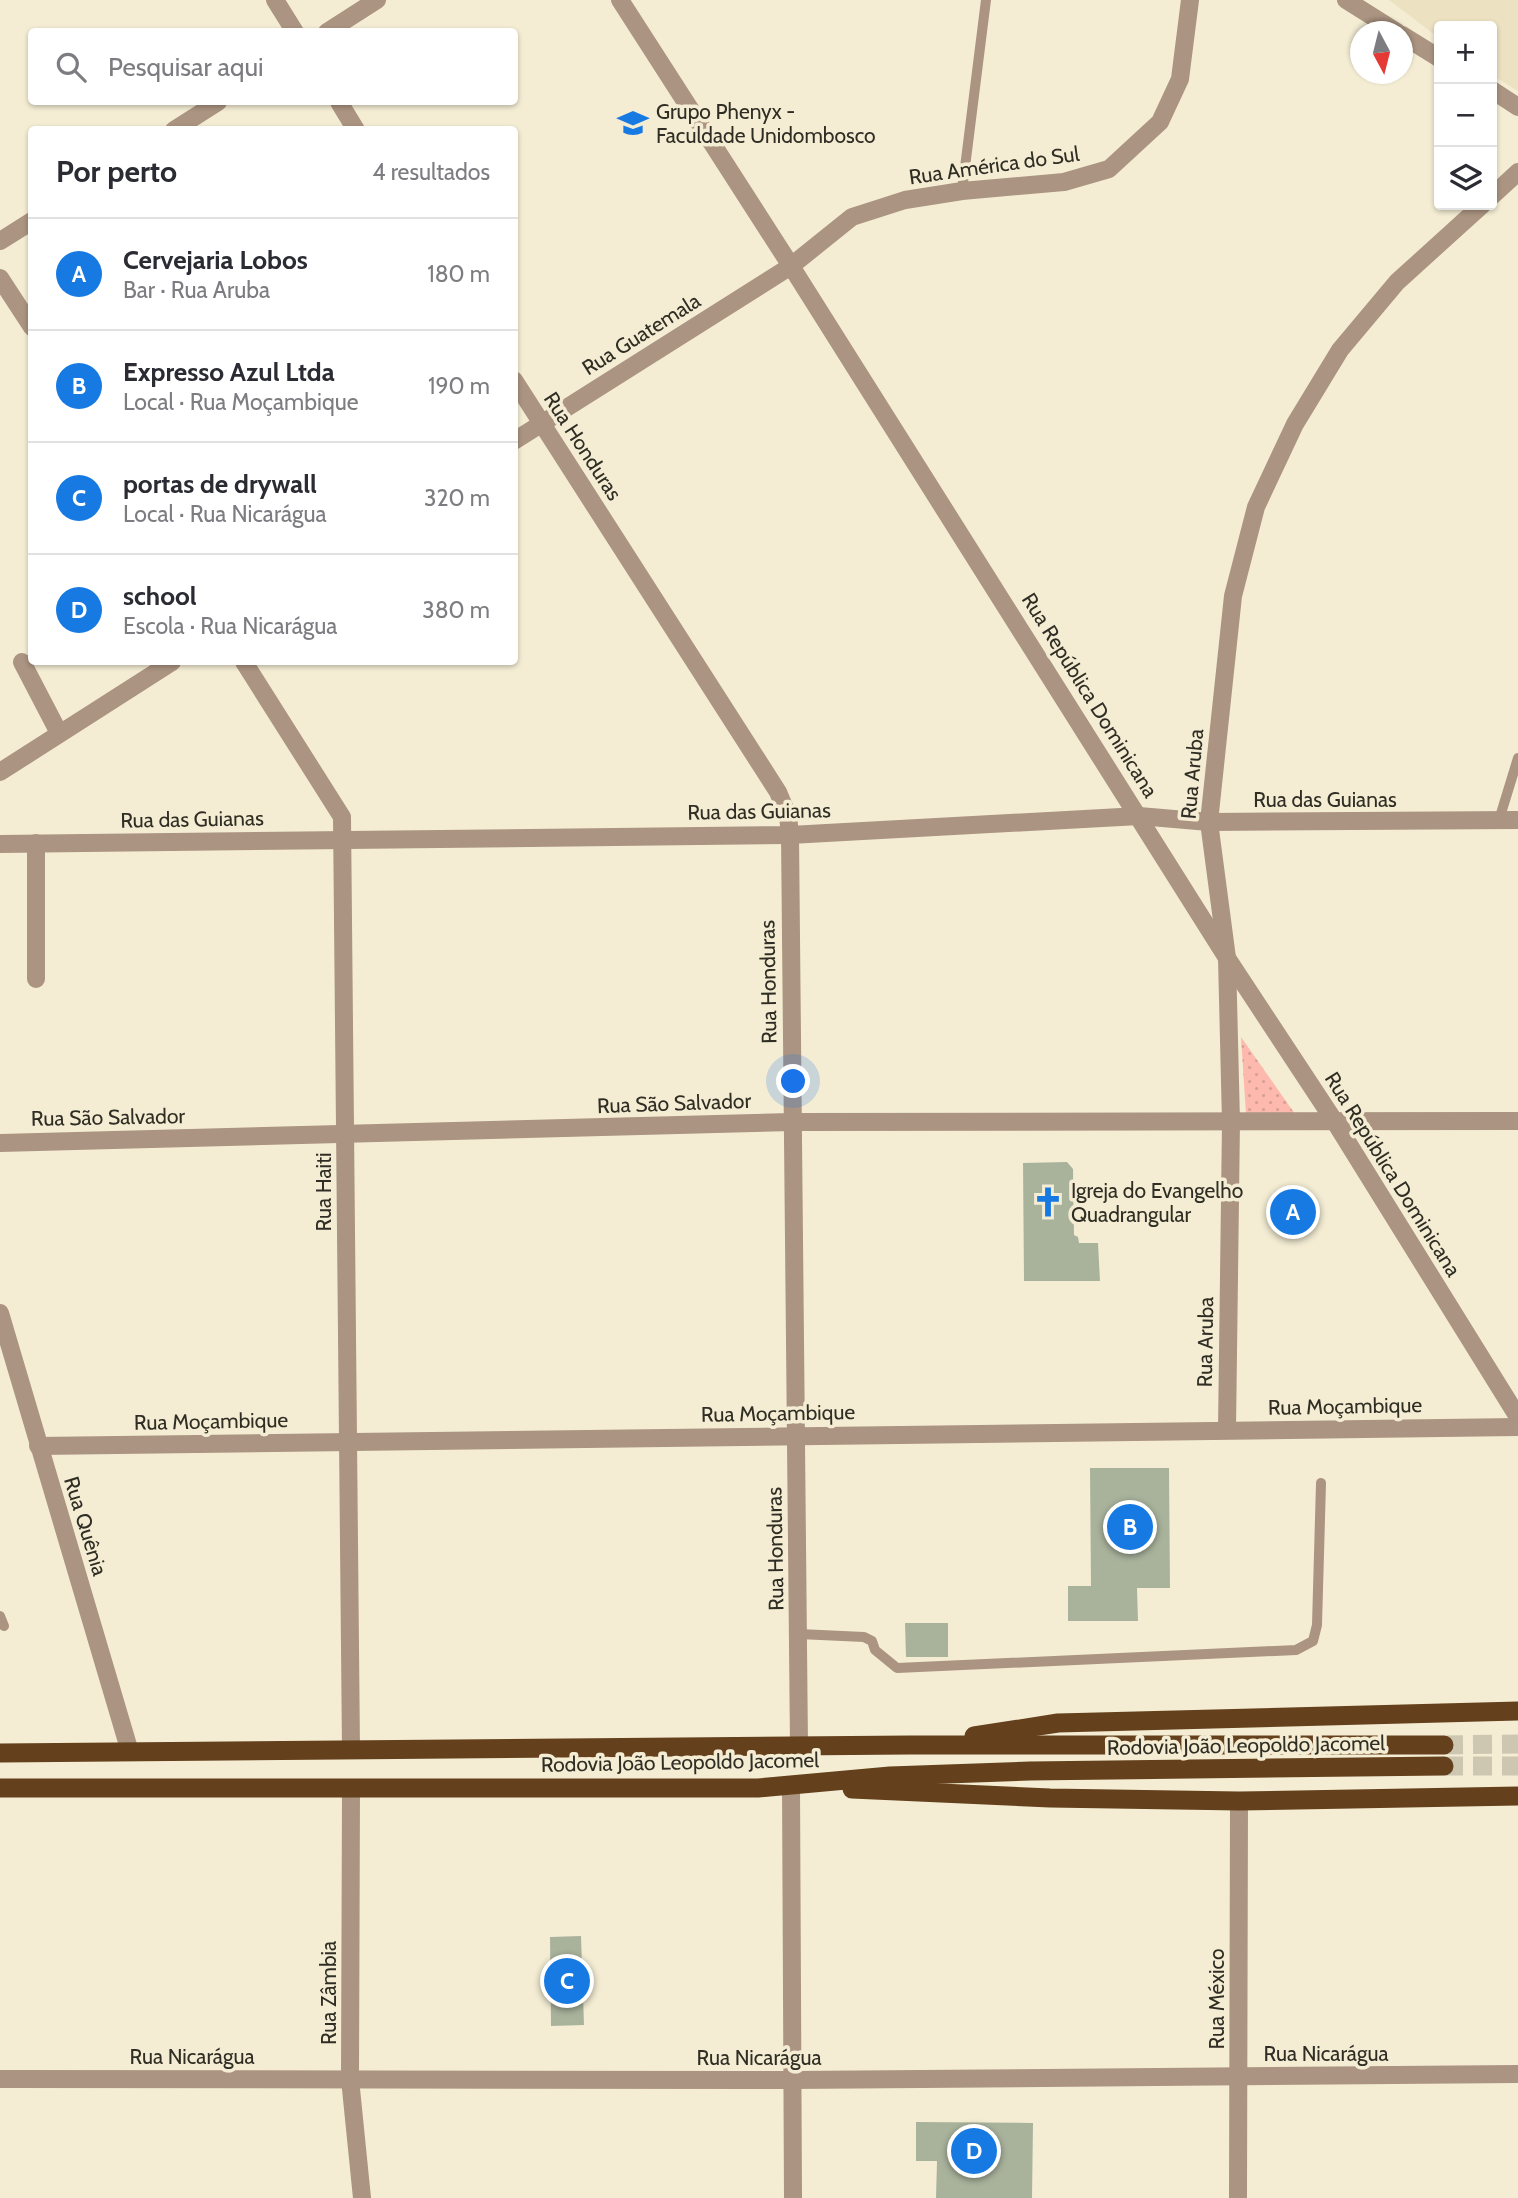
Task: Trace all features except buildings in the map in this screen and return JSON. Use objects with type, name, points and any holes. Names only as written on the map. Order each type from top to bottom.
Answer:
[{"type":"highway","points":[[910,1745],[1058,1723],[1518,1711]]},
{"type":"highway","name":"Rodovia João Leopoldo Jacomel","points":[[0,1754],[910,1745],[1444,1745]]},
{"type":"highway","name":"Rodovia João Leopoldo Jacomel","points":[[0,1788],[791,1786],[890,1776],[1030,1771],[1444,1766]]},
{"type":"highway","points":[[791,1786],[1050,1798],[1239,1801],[1518,1796]]},
{"type":"street","points":[[275,0],[292,28]]},
{"type":"street","points":[[333,28],[377,0]]},
{"type":"street","name":"Rua República Dominicana","points":[[620,0],[1227,958],[1335,1122],[1518,1417]]},
{"type":"street","name":"Rua América do Sul","points":[[791,266],[852,217],[905,200],[962,191],[1064,182],[1109,169],[1160,122],[1180,79],[1190,0]]},
{"type":"street","points":[[1346,0],[1379,21]]},
{"type":"street","points":[[1413,42],[1434,55]]},
{"type":"street","points":[[1497,93],[1518,107]]},
{"type":"street","points":[[180,126],[213,105]]},
{"type":"street","points":[[341,105],[354,126]]},
{"type":"street","points":[[1497,191],[1518,172]]},
{"type":"street","name":"Rua Aruba","points":[[1227,1430],[1231,1122],[1227,958],[1209,822],[1233,596],[1256,507],[1295,424],[1340,351],[1397,282],[1476,210]]},
{"type":"street","points":[[0,241],[28,223]]},
{"type":"street","name":"Rua Guatemala","points":[[518,439],[791,266]]},
{"type":"street","points":[[0,278],[28,321]]},
{"type":"street","name":"Rua Honduras","points":[[518,386],[778,792],[788,816],[799,1746]]},
{"type":"street","points":[[22,662],[59,733]]},
{"type":"street","points":[[0,772],[167,665]]},
{"type":"street","name":"Rua Haiti","points":[[246,665],[342,817],[351,1750]]},
{"type":"street","name":"Rua das Guianas","points":[[0,844],[790,835],[1139,816],[1209,822],[1518,820]]},
{"type":"street","points":[[36,843],[36,979]]},
{"type":"street","name":"Rua São Salvador","points":[[0,1143],[792,1122],[1518,1121]]},
{"type":"street","name":"Rua Quênia","points":[[0,1313],[130,1752]]},
{"type":"street","name":"Rua Moçambique","points":[[38,1446],[1518,1427]]},
{"type":"street","points":[[791,1786],[793,2198]]},
{"type":"street","name":"Rua Zâmbia","points":[[351,1788],[350,2079],[362,2198]]},
{"type":"street","name":"Rua México","points":[[1238,2198],[1239,1801]]},
{"type":"street","name":"Rua Nicarágua","points":[[0,2079],[792,2080],[1518,2074]]},
{"type":"lane","points":[[962,191],[986,0]]},
{"type":"lane","points":[[1499,820],[1518,758]]},
{"type":"lane","points":[[799,1634],[864,1637],[872,1641],[875,1650],[897,1668],[1296,1650],[1313,1640],[1317,1625],[1321,1483]]},
{"type":"shaded area","points":[[1389,0],[1518,0],[1518,91],[1497,78],[1497,21],[1434,21],[1434,34]]},
{"type":"shaded area","points":[[1241,1037],[1295,1114],[1246,1114]]},
{"type":"tunnel","points":[[1444,1745],[1518,1744]]},
{"type":"tunnel","points":[[1444,1766],[1518,1766]]},
{"type":"place","name":"Grupo Phenyx - Faculdade Unidombosco","points":[[633,123]]},
{"type":"place","name":"Igreja do Evangelho Quadrangular","points":[[1048,1202]]},
{"type":"place","name":"Cervejaria Lobos","points":[[1293,1212]]},
{"type":"place","name":"Expresso Azul Ltda","points":[[1130,1527]]},
{"type":"place","name":"portas de drywall","points":[[567,1981]]},
{"type":"place","name":"school","points":[[974,2151]]}]
